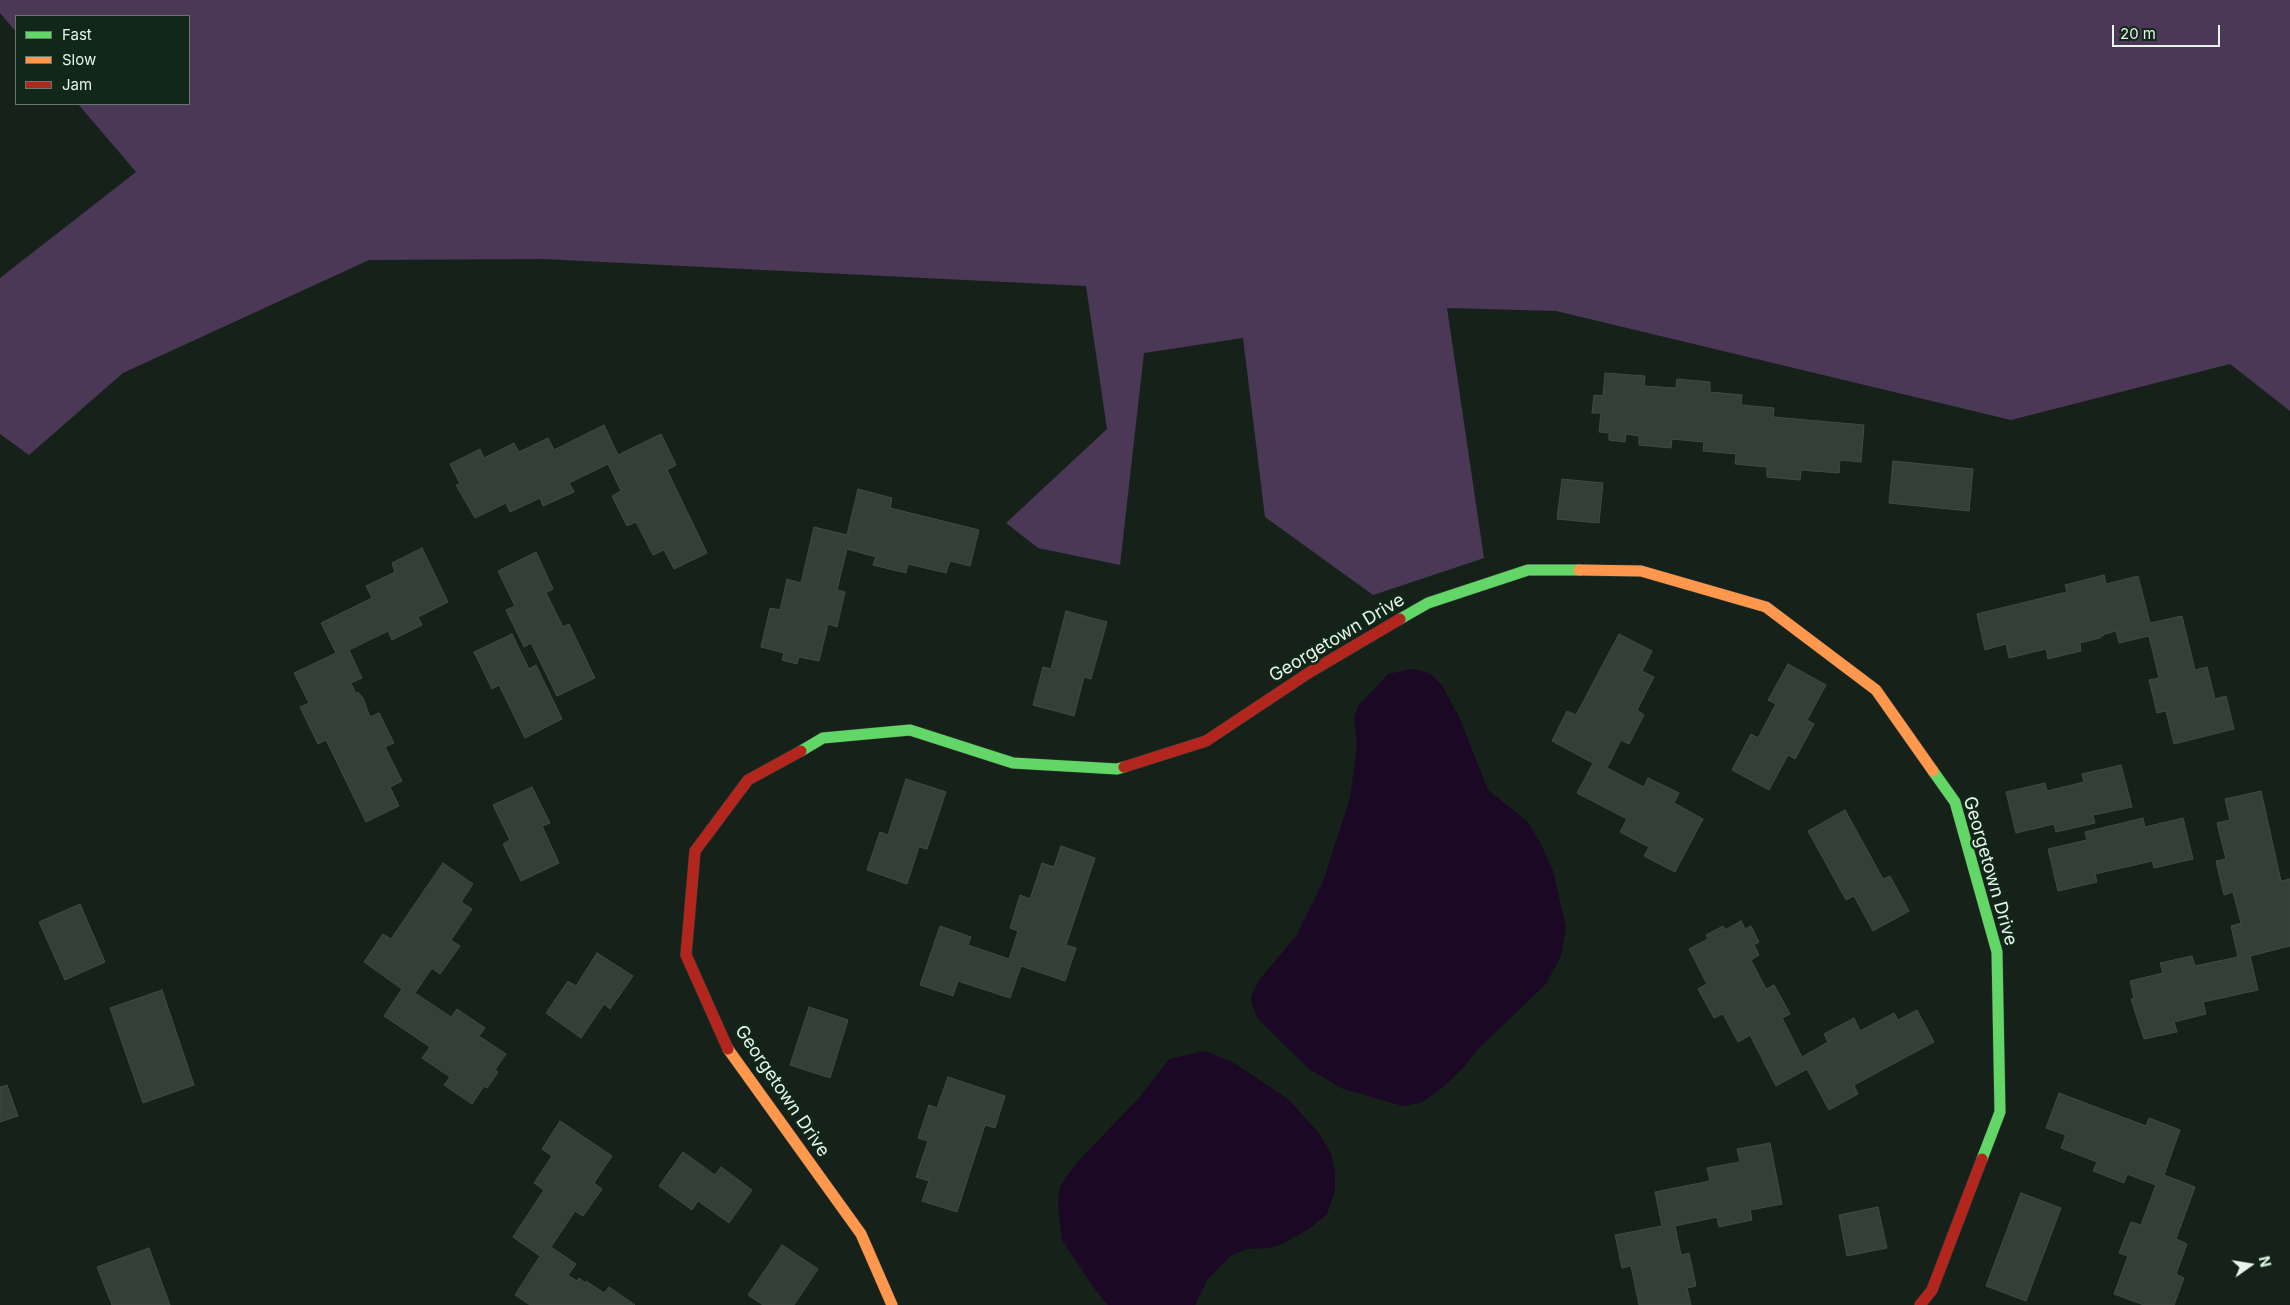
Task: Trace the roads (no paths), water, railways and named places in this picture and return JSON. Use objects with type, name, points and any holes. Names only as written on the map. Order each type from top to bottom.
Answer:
[{"type":"street","name":"Georgetown Drive","points":[[892,1305],[861,1234],[728,1048],[686,955],[695,851],[748,780],[823,738],[910,730],[1013,763],[1117,769],[1206,741],[1310,672],[1428,603],[1528,570],[1641,571],[1766,606],[1876,690],[1955,802],[1997,952],[2000,1112],[1932,1290],[1920,1305]]}]
